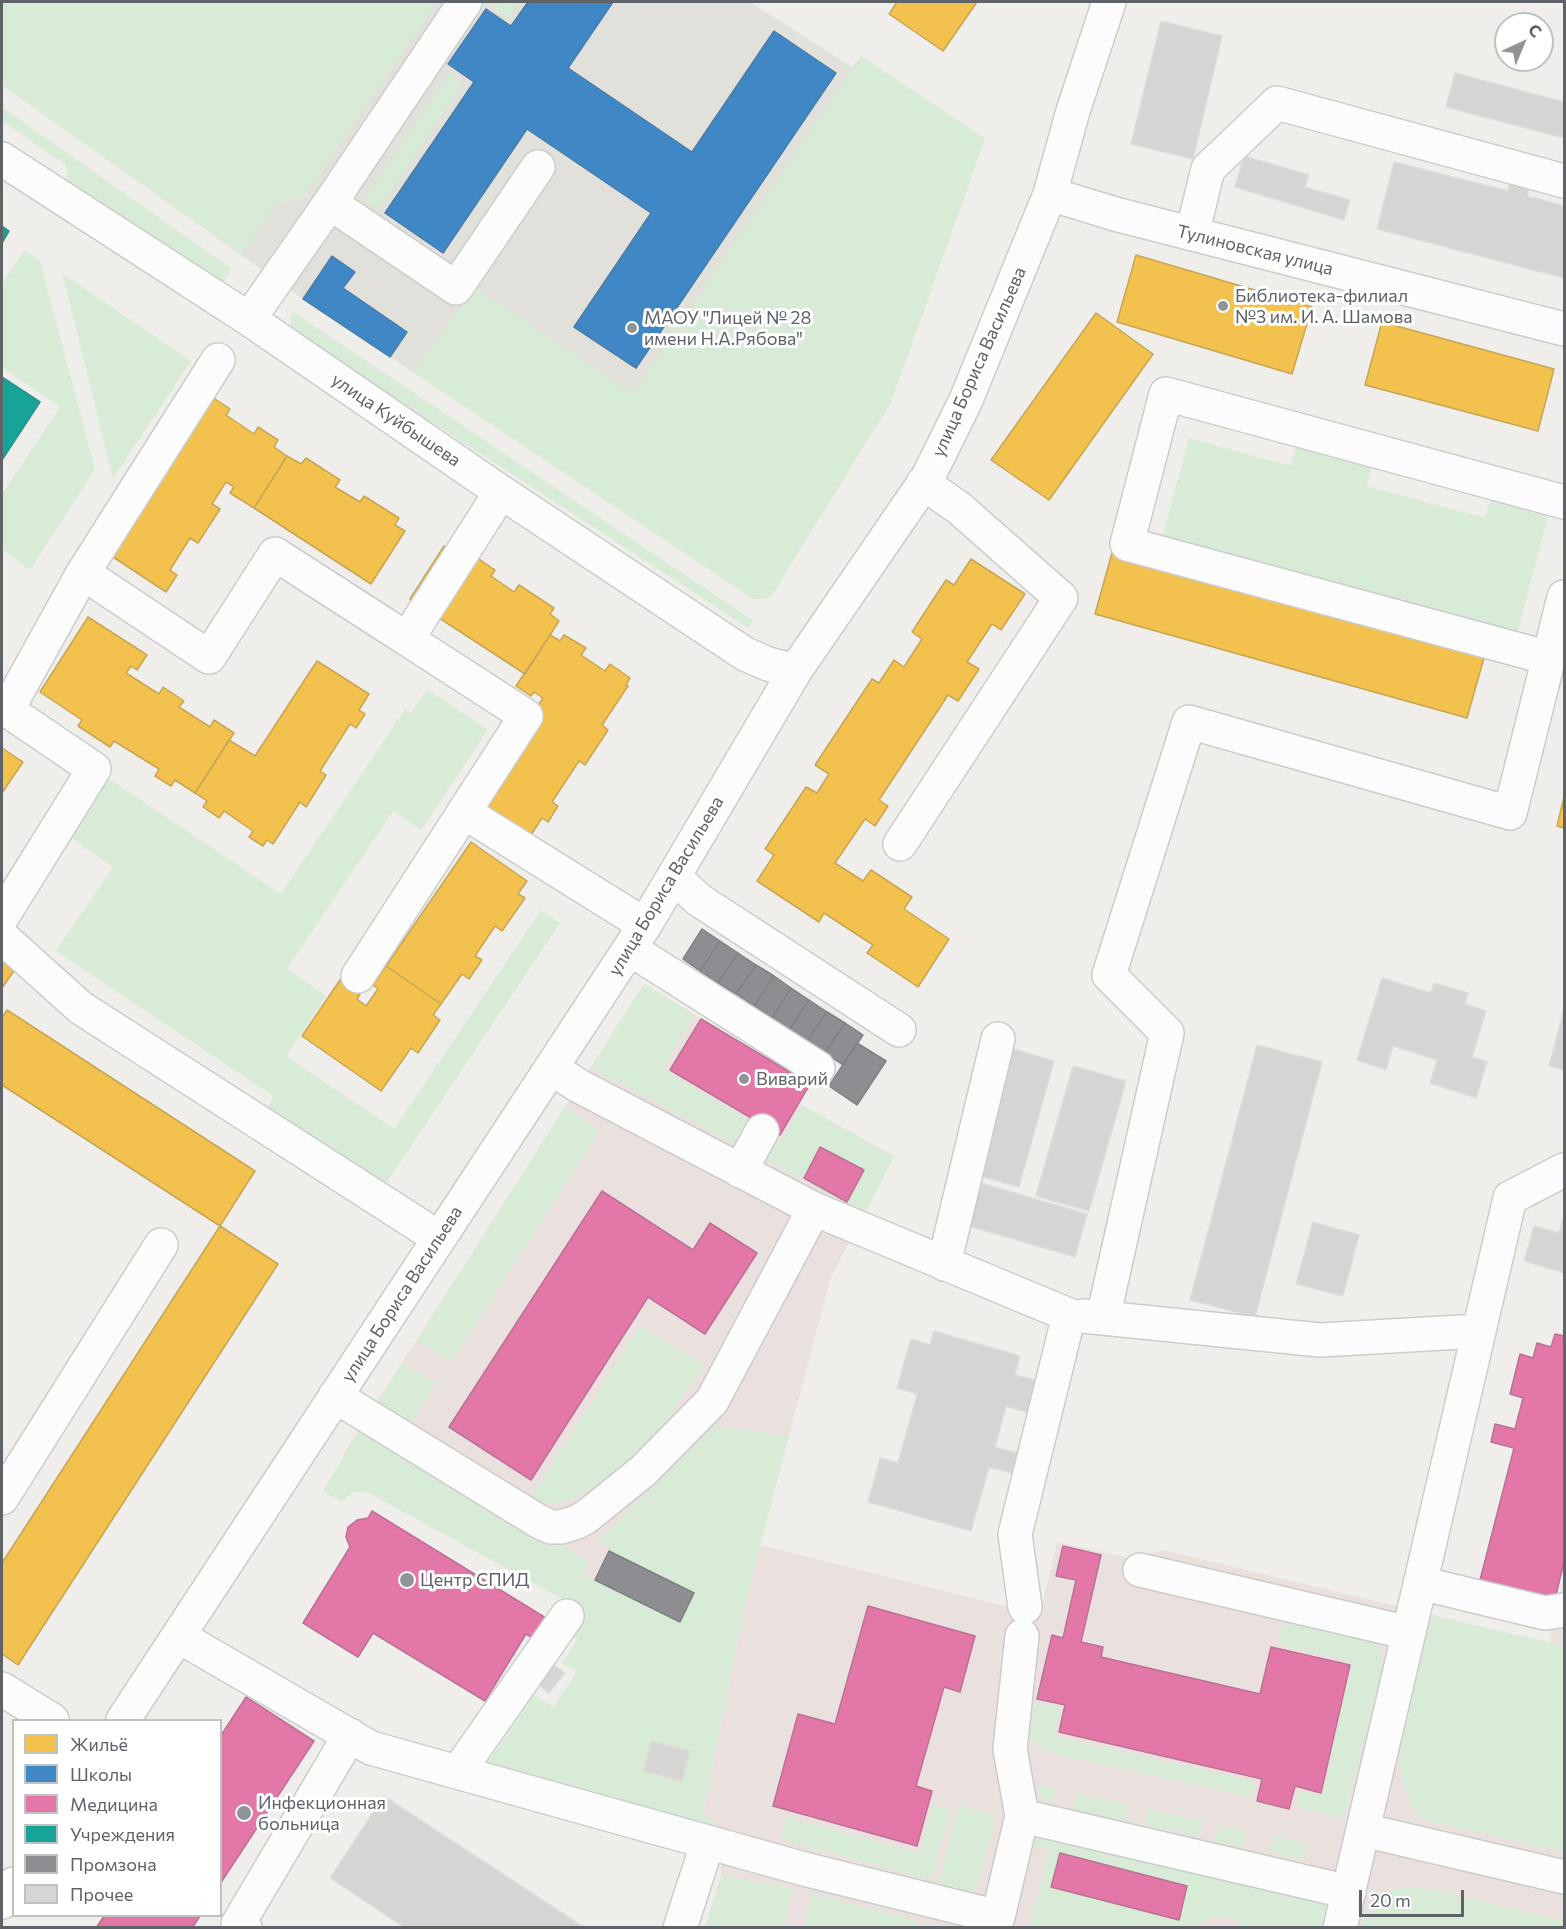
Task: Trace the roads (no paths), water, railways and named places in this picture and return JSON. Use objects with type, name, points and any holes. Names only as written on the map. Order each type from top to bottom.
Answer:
[{"type":"street","points":[[249,319],[465,2]]},
{"type":"street","name":"улица Бориса Васильева","points":[[124,1719],[180,1637],[335,1396],[638,937],[795,671],[923,483],[945,445],[966,400],[1050,194],[1073,111],[1109,2]]},
{"type":"street","points":[[1192,234],[1208,169],[1277,103],[1564,181]]},
{"type":"street","name":"улица Куйбышева","points":[[2,159],[249,319],[501,492],[745,654],[768,664],[795,671]]},
{"type":"street","points":[[330,203],[456,288],[538,167]]},
{"type":"street","name":"Тулиновская улица","points":[[1050,194],[1192,234],[1564,329]]},
{"type":"street","points":[[2,917],[93,769],[7,710],[83,573],[218,360]]},
{"type":"street","points":[[1550,658],[1127,544],[1166,394],[1564,502]]},
{"type":"street","points":[[900,844],[1061,598],[959,508],[923,483]]},
{"type":"street","points":[[407,639],[501,492]]},
{"type":"street","points":[[83,573],[209,657],[275,554],[526,716],[358,976]]},
{"type":"street","points":[[1103,1318],[1167,1033],[1109,975],[1189,722],[1510,813],[1564,597]]},
{"type":"street","points":[[464,813],[818,1068]]},
{"type":"street","points":[[674,877],[699,900],[899,1030]]},
{"type":"street","points":[[2,937],[81,1008],[439,1238]]},
{"type":"street","points":[[944,1264],[998,1039]]},
{"type":"street","points":[[551,1068],[579,1086],[814,1209],[1069,1315],[1320,1340],[1479,1331]]},
{"type":"street","points":[[740,1170],[762,1131]]},
{"type":"street","points":[[1340,1928],[1510,1198],[1564,1170]]},
{"type":"street","points":[[335,1396],[538,1521],[551,1527],[561,1527],[576,1522],[597,1509],[643,1471],[712,1401],[814,1209]]},
{"type":"street","points":[[2,1498],[160,1245]]},
{"type":"street","points":[[180,1637],[371,1748],[997,1922],[1022,1816],[1010,1749],[1024,1622],[1015,1534],[1069,1315]]},
{"type":"street","points":[[1140,1570],[1409,1633]]},
{"type":"street","points":[[1420,1583],[1545,1613],[1564,1610]]},
{"type":"street","points":[[458,1772],[567,1616]]},
{"type":"street","points":[[2,1689],[50,1719]]},
{"type":"street","points":[[245,1928],[238,1924],[350,1735]]},
{"type":"street","points":[[1022,1816],[1349,1892]]},
{"type":"street","points":[[1363,1830],[1564,1877]]},
{"type":"street","points":[[680,1928],[708,1842]]},
{"type":"street","points":[[2,1902],[12,1887]]},
{"type":"place","name":"Библиотека-филиал №3 им. И. А. Шамова","points":[[1223,306]]},
{"type":"place","name":"МАОУ \"Лицей № 28 имени Н.А.Рябова\"","points":[[632,328]]},
{"type":"place","name":"Виварий","points":[[744,1079]]},
{"type":"place","name":"Центр СПИД","points":[[407,1580]]},
{"type":"place","name":"Инфекционная больница","points":[[244,1813]]}]
